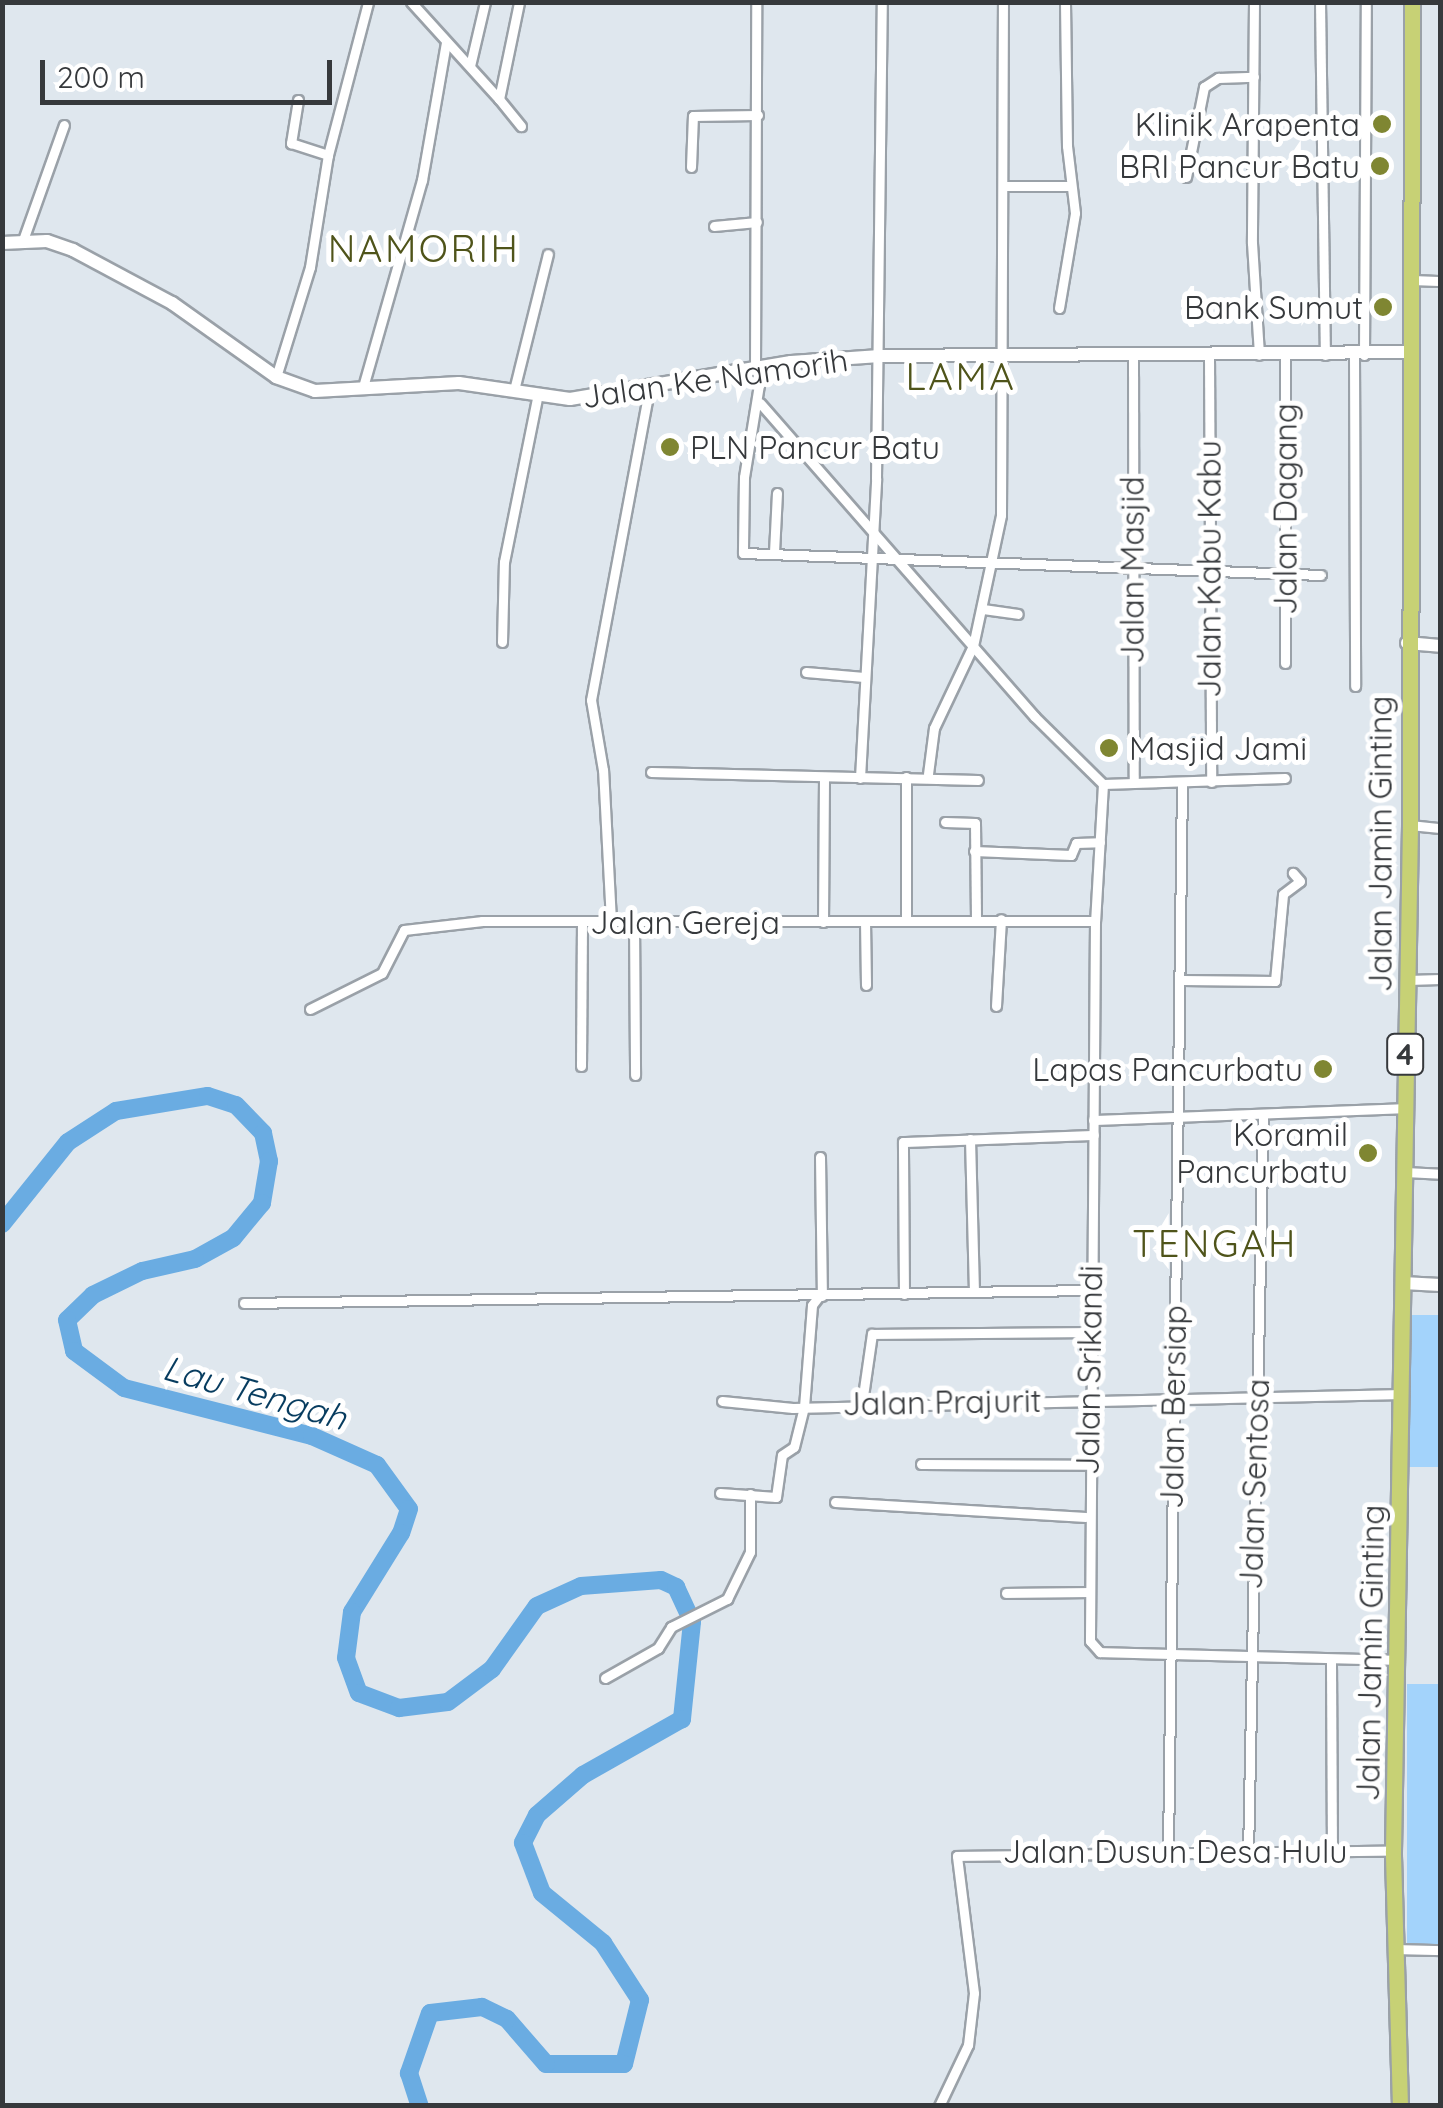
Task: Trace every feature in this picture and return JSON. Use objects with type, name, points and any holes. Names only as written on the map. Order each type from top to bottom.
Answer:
[{"type":"highway","name":"Jalan Jamin Ginting","points":[[1400,2106],[1393,1851],[1400,1660],[1410,825],[1407,643],[1412,2]]},
{"type":"street","points":[[276,377],[310,267],[328,155],[368,2]]},
{"type":"street","points":[[411,2],[520,126]]},
{"type":"street","points":[[470,66],[485,2]]},
{"type":"street","points":[[499,100],[519,2]]},
{"type":"street","points":[[756,2],[760,403],[744,476],[739,547],[745,554],[774,552],[1132,571],[1322,575]]},
{"type":"street","points":[[860,778],[880,356],[882,2]]},
{"type":"street","points":[[928,774],[934,728],[973,646],[1001,515],[1006,356],[1003,2]]},
{"type":"street","points":[[1059,308],[1075,220],[1070,186],[1065,2]]},
{"type":"street","points":[[1254,2],[1259,355]]},
{"type":"street","points":[[1320,2],[1325,355]]},
{"type":"street","points":[[1356,686],[1366,2]]},
{"type":"street","points":[[364,387],[422,180],[446,43]]},
{"type":"street","points":[[1186,177],[1204,87],[1218,78],[1254,77]]},
{"type":"street","points":[[298,100],[291,143],[328,155]]},
{"type":"street","points":[[691,167],[693,116],[758,115]]},
{"type":"street","points":[[24,240],[64,124]]},
{"type":"street","points":[[1319,133],[1331,132]]},
{"type":"street","points":[[1004,186],[1070,186]]},
{"type":"street","points":[[714,226],[756,222]]},
{"type":"street","name":"Jalan Ke Namorih","points":[[2,243],[24,240],[60,244],[155,294],[276,377],[315,391],[460,383],[538,392],[570,400],[758,367],[880,356],[1133,358],[1410,352]]},
{"type":"street","points":[[514,390],[548,254]]},
{"type":"street","points":[[1410,280],[1440,281]]},
{"type":"street","name":"Jalan Dagang","points":[[1285,355],[1286,663]]},
{"type":"street","name":"Jalan Kabu Kabu","points":[[1209,356],[1211,782]]},
{"type":"street","name":"Jalan Masjid","points":[[1133,358],[1134,782]]},
{"type":"street","points":[[612,921],[604,770],[590,700],[650,384]]},
{"type":"street","points":[[502,642],[504,562],[538,392]]},
{"type":"street","points":[[760,403],[903,560],[973,646],[1104,784],[1285,778]]},
{"type":"street","points":[[774,552],[777,492]]},
{"type":"street","points":[[982,609],[1018,614]]},
{"type":"street","points":[[1407,643],[1440,646]]},
{"type":"street","points":[[806,672],[864,676]]},
{"type":"street","points":[[651,772],[860,778],[928,774],[978,780]]},
{"type":"street","points":[[823,922],[824,777]]},
{"type":"street","points":[[906,777],[906,921]]},
{"type":"street","name":"Jalan Bersiap","points":[[1168,1851],[1167,1652],[1182,980],[1182,783]]},
{"type":"street","name":"Jalan Srikandi","points":[[1104,784],[1095,921],[1086,1518],[1087,1592],[1094,1649],[1330,1662],[1400,1660]]},
{"type":"street","points":[[945,822],[976,823],[976,920]]},
{"type":"street","points":[[1410,825],[1440,828]]},
{"type":"street","points":[[974,850],[1071,855],[1076,843],[1100,842]]},
{"type":"street","points":[[1182,980],[1275,980],[1283,894],[1296,890],[1300,881],[1293,873]]},
{"type":"street","points":[[996,1006],[1000,919]]},
{"type":"street","name":"Jalan Gereja","points":[[310,1009],[382,973],[404,930],[482,921],[1095,921]]},
{"type":"street","points":[[581,1066],[582,921]]},
{"type":"street","points":[[634,921],[635,1076]]},
{"type":"street","points":[[865,921],[866,985]]},
{"type":"street","points":[[1408,980],[1440,979]]},
{"type":"street","points":[[1093,1120],[1404,1108]]},
{"type":"street","name":"Jalan Sentosa","points":[[1248,1854],[1249,1656],[1263,1115]]},
{"type":"street","points":[[904,1294],[903,1142],[1094,1135]]},
{"type":"street","points":[[970,1139],[974,1292]]},
{"type":"street","points":[[720,1493],[776,1497],[782,1455],[794,1447],[804,1407],[812,1305],[822,1296],[820,1157]]},
{"type":"street","points":[[1405,1172],[1440,1174]]},
{"type":"street","points":[[1403,1283],[1440,1285]]},
{"type":"street","points":[[244,1302],[1090,1290]]},
{"type":"street","points":[[862,1403],[872,1334],[1090,1332]]},
{"type":"street","name":"Jalan Prajurit","points":[[722,1400],[804,1407],[1403,1394]]},
{"type":"street","points":[[922,1464],[1088,1465]]},
{"type":"street","points":[[604,1678],[658,1648],[671,1627],[727,1599],[748,1562],[750,1494]]},
{"type":"street","points":[[835,1502],[1086,1518]]},
{"type":"street","points":[[1006,1593],[1087,1592]]},
{"type":"street","points":[[1330,1662],[1332,1849]]},
{"type":"street","name":"Jalan Dusun Desa Hulu","points":[[939,2106],[968,2045],[974,1992],[957,1856],[1393,1851]]},
{"type":"street","points":[[1398,1949],[1440,1950]]},
{"type":"shaded area","points":[[1409,1315],[1440,1315],[1440,1467],[1409,1467]]},
{"type":"shaded area","points":[[1407,1684],[1440,1684],[1440,1947],[1407,1947]]},
{"type":"waterway","name":"Lau Tengah","points":[[2,1224],[68,1142],[116,1111],[208,1096],[236,1105],[263,1133],[269,1161],[262,1203],[233,1238],[195,1259],[142,1271],[93,1295],[67,1320],[74,1351],[124,1388],[312,1436],[377,1465],[409,1509],[401,1533],[352,1612],[346,1658],[359,1693],[399,1708],[448,1702],[492,1669],[537,1606],[581,1586],[661,1580],[676,1587],[692,1622],[682,1719],[583,1775],[537,1815],[523,1843],[542,1893],[603,1943],[640,2000],[624,2064],[546,2064],[507,2019],[482,2007],[430,2013],[409,2073],[420,2106]]},
{"type":"place","name":"Klinik Arapenta","points":[[1382,124]]},
{"type":"place","name":"BRI Pancur Batu","points":[[1380,166]]},
{"type":"place","name":"Bank Sumut","points":[[1383,307]]},
{"type":"place","name":"PLN Pancur Batu","points":[[670,447]]},
{"type":"place","name":"Masjid Jami","points":[[1109,748]]},
{"type":"place","name":"Lapas Pancurbatu","points":[[1323,1069]]},
{"type":"place","name":"Koramil Pancurbatu","points":[[1368,1153]]},
{"type":"district","name":"NAMORIH","points":[[424,249]]},
{"type":"district","name":"LAMA","points":[[961,377]]},
{"type":"district","name":"TENGAH","points":[[1215,1244]]}]
